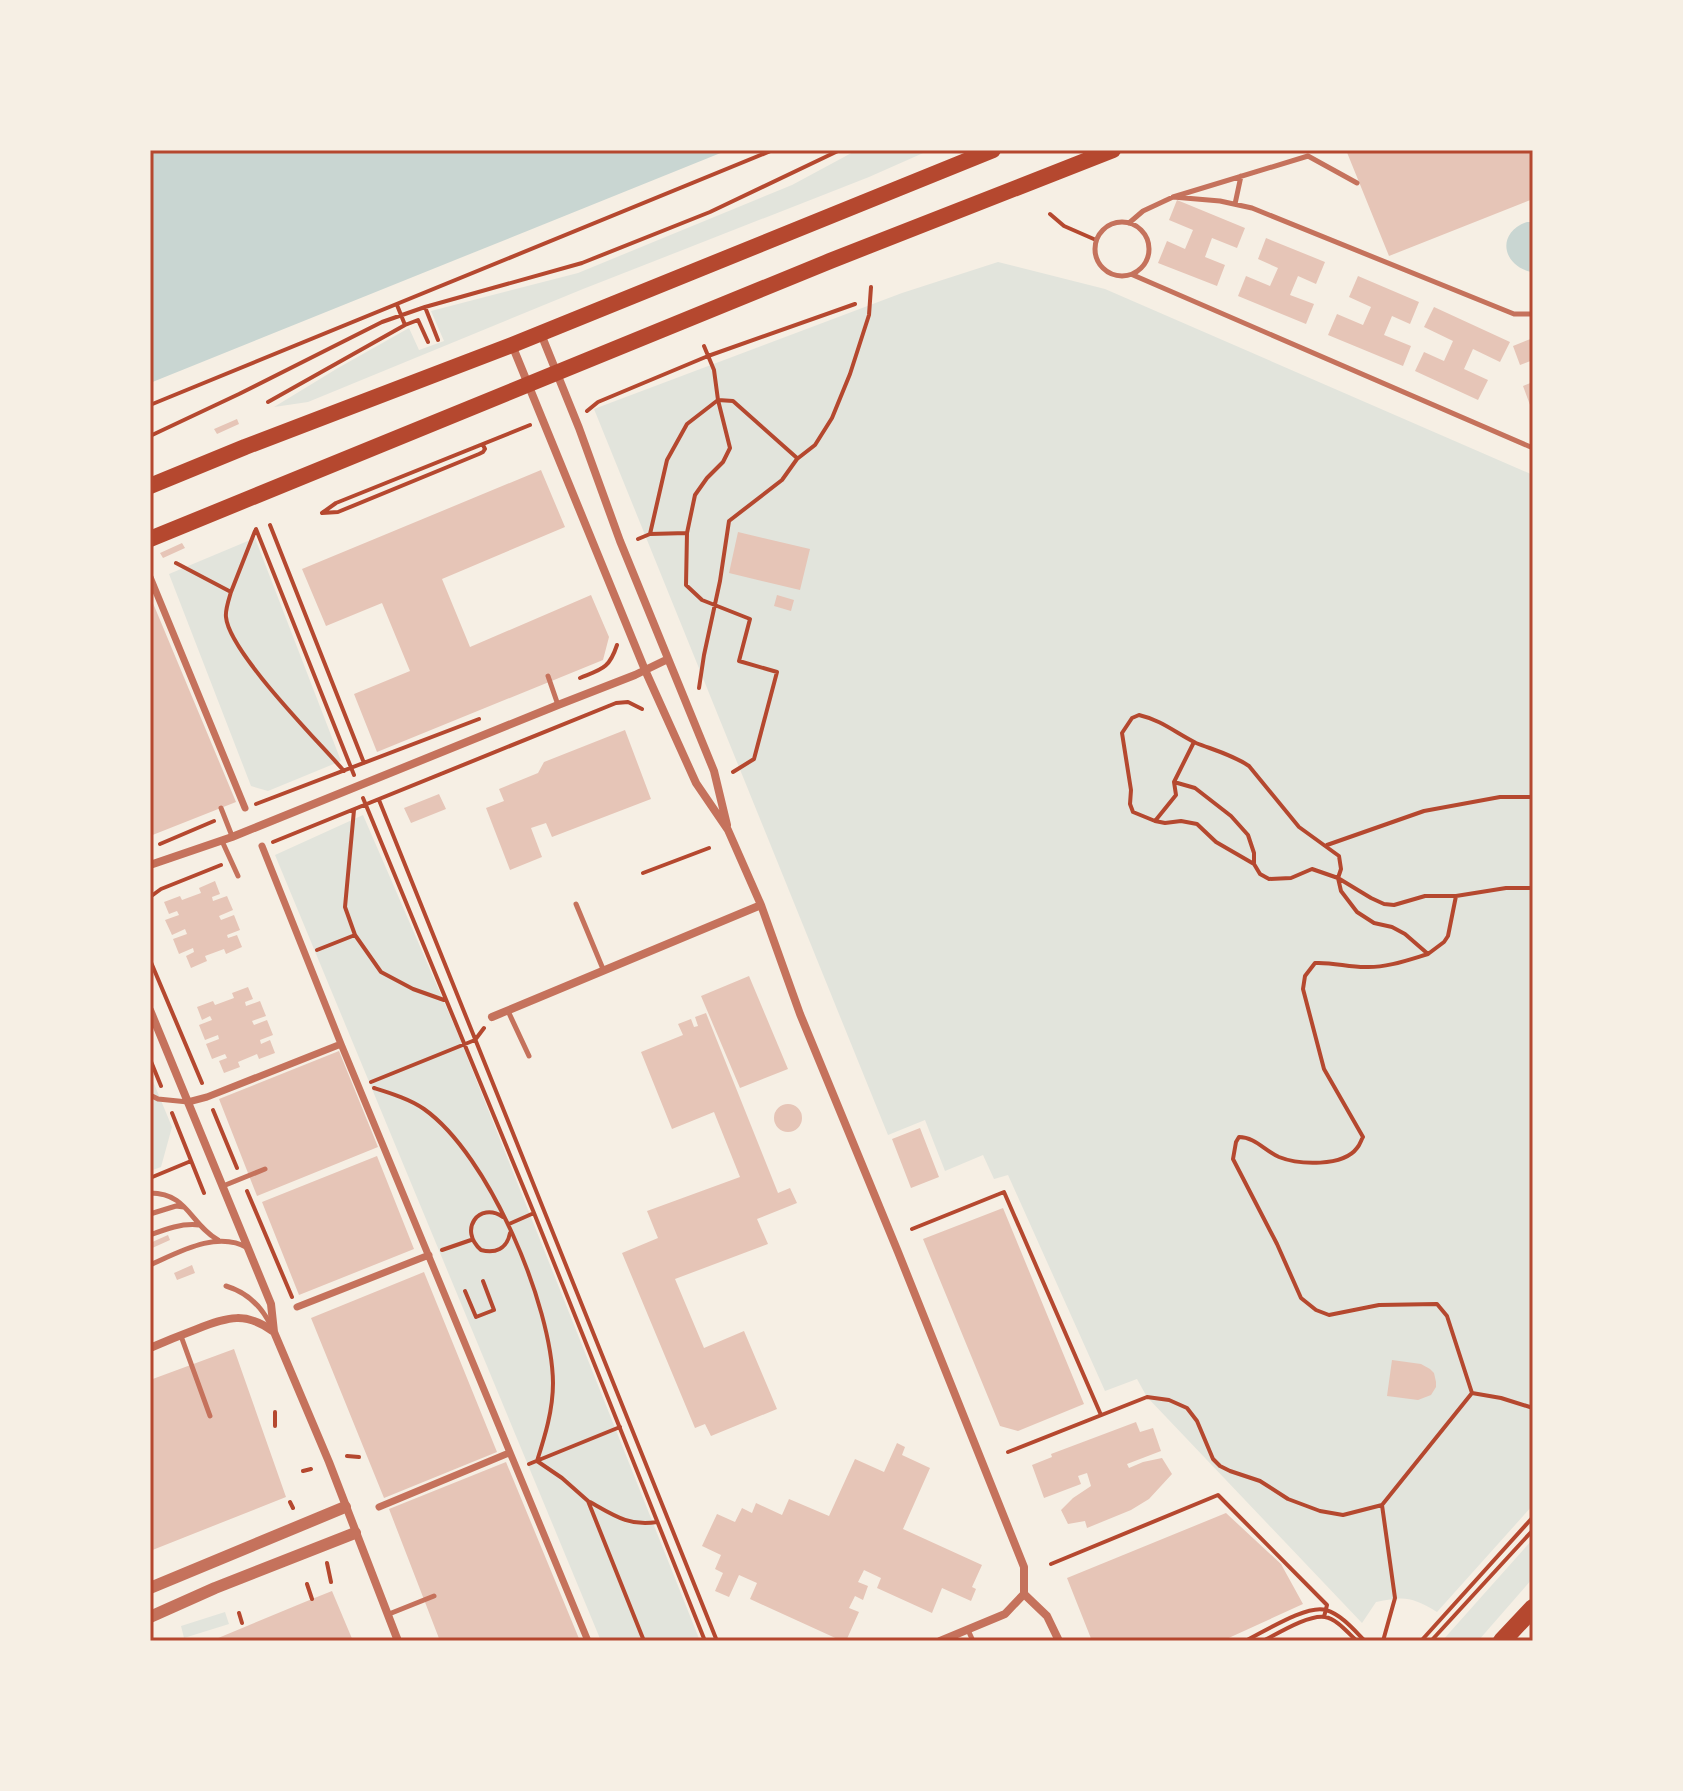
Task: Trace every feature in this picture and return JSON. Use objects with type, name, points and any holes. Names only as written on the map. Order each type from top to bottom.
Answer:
[{"type":"highway","points":[[1502,1641],[1533,1608]]},
{"type":"main road","points":[[150,486],[540,334],[993,150]]},
{"type":"main road","points":[[150,539],[830,261],[1113,150]]},
{"type":"street","points":[[540,334],[714,771],[728,830],[761,905],[800,1014],[1024,1567],[1024,1594],[1005,1614],[940,1641]]},
{"type":"street","points":[[512,345],[645,670],[696,783],[728,830]]},
{"type":"street","points":[[150,577],[245,808]]},
{"type":"street","points":[[152,867],[635,675],[668,659]]},
{"type":"street","points":[[262,846],[588,1641]]},
{"type":"street","points":[[492,1017],[761,905]]},
{"type":"street","points":[[150,1010],[271,1304],[274,1332],[398,1641]]},
{"type":"street","points":[[188,1102],[341,1044]]},
{"type":"street","points":[[297,1307],[429,1255]]},
{"type":"street","points":[[150,1348],[234,1317],[249,1318],[274,1332]]},
{"type":"street","points":[[379,1507],[509,1453]]},
{"type":"street","points":[[150,1588],[345,1507]]},
{"type":"street","points":[[150,1617],[355,1533]]},
{"type":"street","points":[[1024,1594],[1047,1616],[1059,1641]]},
{"type":"lane","points":[[1129,223],[1143,211],[1173,197],[1308,156],[1357,183]]},
{"type":"lane","points":[[1235,204],[1241,176]]},
{"type":"lane","points":[[1173,197],[1252,208],[1514,314],[1533,314]]},
{"type":"lane","points":[[1129,223],[1144,233],[1149,242],[1149,254],[1146,263],[1133,275],[1114,276],[1099,265],[1095,256],[1096,240],[1110,224],[1129,223]]},
{"type":"lane","points":[[1133,275],[1533,448]]},
{"type":"lane","points":[[548,676],[558,705]]},
{"type":"lane","points":[[221,808],[232,837]]},
{"type":"lane","points":[[222,841],[238,876]]},
{"type":"lane","points":[[576,904],[603,969]]},
{"type":"lane","points":[[508,1011],[529,1056]]},
{"type":"lane","points":[[150,1095],[167,1101],[188,1102]]},
{"type":"lane","points":[[222,1187],[265,1169]]},
{"type":"lane","points":[[150,1193],[163,1193],[175,1198],[219,1241]]},
{"type":"lane","points":[[150,1214],[176,1206],[185,1208]]},
{"type":"lane","points":[[150,1235],[178,1225],[200,1225]]},
{"type":"lane","points":[[150,1265],[202,1244],[219,1241],[234,1242],[249,1249]]},
{"type":"lane","points":[[226,1286],[251,1300],[264,1313],[274,1332]]},
{"type":"lane","points":[[181,1335],[210,1416]]},
{"type":"lane","points":[[388,1615],[434,1596]]},
{"type":"lane","points":[[968,1630],[973,1641]]},
{"type":"path","points":[[150,405],[773,150]]},
{"type":"path","points":[[150,436],[382,322],[582,263],[710,212],[840,150]]},
{"type":"path","points":[[1050,214],[1064,226],[1096,240]]},
{"type":"path","points":[[699,688],[729,521],[782,480],[797,459],[815,445],[832,418],[869,315],[871,287]]},
{"type":"path","points":[[588,409],[708,356],[855,304]]},
{"type":"path","points":[[397,305],[405,325]]},
{"type":"path","points":[[425,307],[438,340]]},
{"type":"path","points":[[268,402],[418,320],[428,342]]},
{"type":"path","points":[[704,346],[714,370],[730,448],[723,462],[695,495],[687,533],[686,585],[702,600],[750,619],[739,661],[777,672],[754,759],[733,772]]},
{"type":"path","points":[[650,534],[667,460],[687,424],[718,400],[733,401],[797,459]]},
{"type":"path","points":[[483,445],[485,449],[479,454],[338,512],[322,513],[336,503],[527,426]]},
{"type":"path","points":[[270,525],[364,763]]},
{"type":"path","points":[[344,771],[236,644],[226,616],[231,592],[256,529],[705,1641]]},
{"type":"path","points":[[638,539],[650,534],[687,533]]},
{"type":"path","points":[[176,563],[231,592]]},
{"type":"path","points":[[553,690],[602,669],[612,659],[617,645]]},
{"type":"path","points":[[262,846],[616,703],[628,702],[642,709]]},
{"type":"path","points":[[1428,954],[1405,934],[1374,923],[1357,912],[1341,891],[1338,878],[1341,869],[1339,856],[1299,827],[1249,766],[1194,742],[1155,719],[1139,715],[1132,718],[1122,733],[1133,812],[1165,823],[1181,821],[1197,824],[1216,842],[1254,864],[1260,874],[1269,879],[1291,878],[1312,869],[1338,878],[1384,904],[1394,905],[1425,896],[1533,888]]},
{"type":"path","points":[[245,808],[480,718]]},
{"type":"path","points":[[1155,821],[1176,795],[1174,782],[1194,742]]},
{"type":"path","points":[[1174,782],[1195,788],[1231,816],[1248,835],[1254,864]]},
{"type":"path","points":[[1327,845],[1424,811],[1500,797],[1533,797]]},
{"type":"path","points":[[379,800],[717,1641]]},
{"type":"path","points":[[354,810],[345,907],[355,935],[381,972],[413,989],[446,1001]]},
{"type":"path","points":[[150,848],[224,817]]},
{"type":"path","points":[[643,873],[709,848]]},
{"type":"path","points":[[150,897],[161,889],[231,861]]},
{"type":"path","points":[[1456,896],[1448,936],[1428,954],[1366,968],[1315,963],[1305,976],[1303,989],[1324,1069],[1363,1137],[1356,1150],[1340,1160],[1304,1163],[1278,1157],[1247,1137],[1239,1137],[1233,1159],[1301,1298],[1316,1310],[1329,1315],[1379,1305],[1437,1304],[1447,1316],[1472,1393]]},
{"type":"path","points":[[305,954],[355,935]]},
{"type":"path","points":[[150,960],[297,1307]]},
{"type":"path","points":[[475,1040],[364,1084],[423,1108],[446,1128],[475,1162],[509,1224],[535,1287],[549,1347],[553,1384],[549,1422],[537,1461]]},
{"type":"path","points":[[150,1059],[204,1193]]},
{"type":"path","points":[[150,1178],[191,1161]]},
{"type":"path","points":[[912,1229],[1004,1192],[1101,1415]]},
{"type":"path","points":[[505,1218],[494,1212],[480,1215],[472,1224],[472,1240],[481,1250],[495,1251],[506,1245],[511,1231]]},
{"type":"path","points":[[509,1224],[534,1213]]},
{"type":"path","points":[[429,1255],[472,1240]]},
{"type":"path","points":[[465,1291],[476,1317],[494,1310],[483,1281]]},
{"type":"path","points":[[1472,1393],[1533,1408]]},
{"type":"path","points":[[1008,1452],[1147,1397],[1169,1400],[1187,1408],[1197,1421],[1213,1459],[1220,1466],[1260,1481],[1288,1499],[1320,1511],[1343,1515],[1382,1505],[1472,1393]]},
{"type":"path","points":[[275,1412],[275,1426]]},
{"type":"path","points":[[516,1469],[620,1427]]},
{"type":"path","points":[[347,1456],[359,1457]]},
{"type":"path","points":[[537,1461],[588,1501],[623,1520],[644,1524],[657,1522]]},
{"type":"path","points":[[303,1471],[311,1469]]},
{"type":"path","points":[[1051,1564],[1218,1495],[1327,1605],[1324,1617]]},
{"type":"path","points":[[588,1501],[644,1641]]},
{"type":"path","points":[[1382,1505],[1395,1598],[1383,1641]]},
{"type":"path","points":[[1421,1641],[1533,1517]]},
{"type":"path","points":[[1431,1641],[1533,1530]]},
{"type":"path","points":[[327,1560],[331,1582]]},
{"type":"path","points":[[307,1584],[312,1599]]},
{"type":"path","points":[[1245,1641],[1306,1612],[1326,1610],[1349,1625],[1365,1641]]},
{"type":"path","points":[[239,1613],[242,1623]]},
{"type":"path","points":[[1263,1641],[1304,1621],[1324,1617],[1335,1622],[1357,1641]]},
{"type":"shaded area","points":[[150,150],[728,150],[150,383]]},
{"type":"shaded area","points":[[857,150],[930,150],[308,402],[274,407],[409,328],[419,350],[444,341],[431,311],[578,273],[792,185]]},
{"type":"shaded area","points":[[1527,222],[1533,222],[1531,272],[1514,263],[1506,248],[1510,233]]},
{"type":"shaded area","points":[[998,262],[1105,289],[1533,475],[1533,1505],[1437,1612],[1408,1599],[1386,1600],[1376,1602],[1362,1623],[1147,1397],[1137,1379],[1105,1391],[1008,1175],[994,1179],[983,1155],[945,1171],[925,1120],[888,1135],[594,409],[902,293]]},
{"type":"shaded area","points":[[255,538],[341,761],[268,791],[251,786],[169,574]]},
{"type":"shaded area","points":[[363,815],[458,1034],[700,1641],[601,1641],[275,855]]},
{"type":"shaded area","points":[[150,1074],[172,1127],[161,1167],[150,1171]]},
{"type":"shaded area","points":[[1533,1539],[1533,1578],[1478,1641],[1442,1641]]},
{"type":"shaded area","points":[[225,1612],[229,1624],[184,1638],[181,1626]]},
{"type":"building","points":[[1346,150],[1533,150],[1533,199],[1389,256]]},
{"type":"building","points":[[1177,200],[1245,228],[1237,248],[1212,238],[1205,257],[1225,265],[1217,286],[1158,263],[1167,241],[1185,249],[1193,230],[1169,220]]},
{"type":"building","points":[[1266,238],[1325,262],[1316,284],[1298,276],[1290,295],[1314,304],[1306,324],[1238,296],[1246,276],[1270,286],[1278,268],[1258,259]]},
{"type":"building","points":[[1358,276],[1419,302],[1410,324],[1392,316],[1384,335],[1411,346],[1403,366],[1328,335],[1337,314],[1363,325],[1371,307],[1349,297]]},
{"type":"building","points":[[1434,307],[1510,342],[1500,362],[1473,349],[1464,369],[1488,380],[1478,400],[1415,371],[1424,352],[1444,361],[1453,341],[1424,327]]},
{"type":"building","points":[[1533,338],[1533,360],[1520,365],[1513,346]]},
{"type":"building","points":[[1533,382],[1533,413],[1523,386]]},
{"type":"building","points":[[237,419],[239,424],[217,434],[214,429]]},
{"type":"building","points":[[541,470],[565,527],[442,579],[470,647],[591,595],[609,637],[603,660],[377,752],[354,694],[410,671],[382,603],[326,626],[302,569]]},
{"type":"building","points":[[738,532],[810,549],[800,590],[729,573]]},
{"type":"building","points":[[182,543],[185,548],[163,558],[160,553]]},
{"type":"building","points":[[777,595],[794,600],[791,611],[774,606]]},
{"type":"building","points":[[150,596],[236,802],[150,836]]},
{"type":"building","points":[[625,730],[651,799],[552,837],[546,823],[531,828],[542,857],[510,870],[486,808],[504,801],[499,789],[538,773],[544,762]]},
{"type":"building","points":[[439,794],[446,809],[411,823],[404,808]]},
{"type":"building","points":[[215,881],[220,894],[212,897],[213,901],[227,896],[233,910],[219,916],[221,920],[234,915],[240,930],[227,935],[228,938],[237,935],[242,947],[226,954],[224,949],[205,956],[207,961],[191,968],[186,956],[194,952],[193,948],[179,954],[173,939],[187,934],[185,929],[172,935],[165,920],[179,915],[177,911],[169,914],[164,902],[201,893],[199,888]]},
{"type":"building","points":[[749,976],[788,1069],[740,1088],[701,996]]},
{"type":"building","points":[[248,987],[253,999],[245,1002],[246,1006],[260,1001],[266,1016],[252,1021],[254,1025],[267,1020],[273,1035],[260,1040],[261,1044],[270,1040],[275,1053],[259,1059],[257,1054],[238,1062],[240,1067],[224,1073],[219,1061],[227,1058],[225,1054],[212,1059],[206,1044],[219,1039],[218,1035],[205,1040],[199,1025],[212,1020],[210,1016],[202,1020],[197,1007],[234,998],[232,993]]},
{"type":"building","points":[[706,1013],[778,1193],[790,1188],[797,1203],[757,1219],[768,1244],[675,1279],[704,1348],[744,1331],[777,1409],[711,1436],[705,1424],[695,1428],[622,1253],[658,1238],[647,1211],[740,1177],[714,1112],[672,1129],[641,1052],[683,1035],[678,1024],[691,1019],[694,1027],[698,1026],[695,1017]]},
{"type":"building","points":[[339,1051],[378,1147],[257,1196],[219,1099]]},
{"type":"building","points":[[788,1104],[798,1108],[802,1118],[798,1128],[788,1132],[778,1128],[774,1118],[778,1108]]},
{"type":"building","points":[[920,1128],[939,1177],[911,1188],[892,1139]]},
{"type":"building","points":[[377,1156],[414,1249],[299,1295],[262,1202]]},
{"type":"building","points":[[1003,1208],[1084,1404],[1018,1431],[1000,1426],[923,1239]]},
{"type":"building","points":[[168,1235],[170,1240],[150,1249],[150,1243]]},
{"type":"building","points":[[192,1265],[195,1273],[177,1280],[174,1273]]},
{"type":"building","points":[[424,1272],[497,1452],[384,1498],[311,1318]]},
{"type":"building","points":[[234,1349],[286,1497],[150,1551],[150,1380]]},
{"type":"building","points":[[1392,1360],[1421,1364],[1430,1369],[1436,1382],[1431,1395],[1418,1400],[1387,1396]]},
{"type":"building","points":[[1136,1422],[1140,1432],[1153,1428],[1161,1451],[1127,1464],[1129,1468],[1162,1458],[1172,1474],[1149,1499],[1131,1510],[1087,1528],[1085,1521],[1068,1524],[1061,1510],[1091,1486],[1087,1473],[1078,1476],[1081,1484],[1044,1498],[1032,1465],[1052,1457],[1051,1454]]},
{"type":"building","points":[[897,1443],[905,1447],[902,1455],[930,1468],[903,1529],[982,1565],[972,1587],[976,1589],[971,1601],[942,1588],[932,1613],[877,1588],[881,1578],[864,1570],[858,1582],[868,1586],[863,1600],[855,1596],[849,1608],[859,1612],[846,1641],[842,1641],[750,1599],[757,1583],[739,1575],[729,1597],[715,1591],[723,1573],[715,1569],[721,1555],[702,1546],[717,1514],[735,1522],[742,1508],[752,1513],[756,1503],[782,1515],[789,1499],[829,1516],[855,1459],[884,1472]]},
{"type":"building","points":[[506,1462],[580,1641],[440,1641],[389,1509]]},
{"type":"building","points":[[1226,1513],[1281,1564],[1303,1604],[1222,1641],[1092,1641],[1067,1578]]},
{"type":"building","points":[[332,1591],[353,1641],[211,1641],[312,1599]]}]
